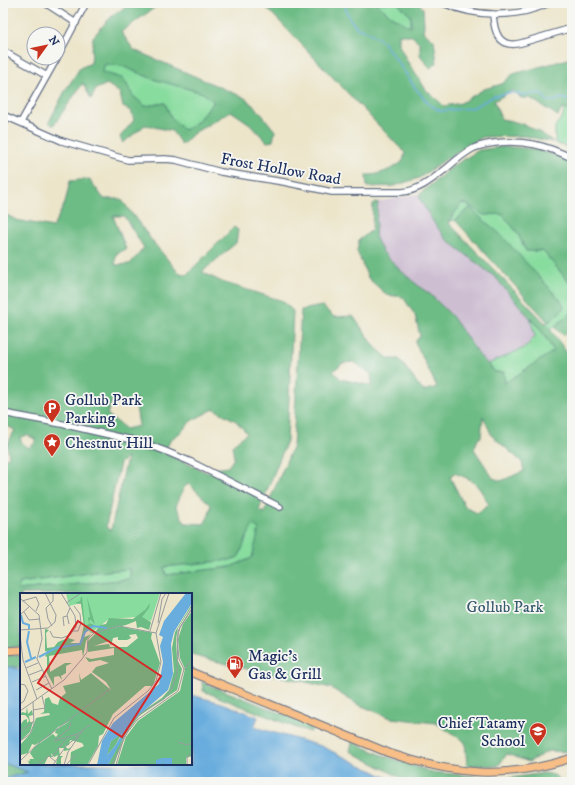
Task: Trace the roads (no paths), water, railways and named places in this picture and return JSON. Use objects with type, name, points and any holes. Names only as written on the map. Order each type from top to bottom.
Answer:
[{"type":"main road","points":[[3,651],[20,650]]},
{"type":"main road","points":[[192,672],[389,753],[419,763],[453,771],[488,773],[514,772],[550,766],[572,758]]},
{"type":"street","points":[[44,3],[76,24]]},
{"type":"street","points":[[66,42],[86,3]]},
{"type":"street","points":[[443,3],[481,14],[515,13],[533,9],[547,3]]},
{"type":"street","points":[[493,14],[495,32],[502,40],[510,44],[521,43],[572,28]]},
{"type":"street","points":[[3,51],[47,76]]},
{"type":"street","points":[[21,122],[53,66]]},
{"type":"street","name":"Frost Hollow Road","points":[[3,115],[62,141],[128,160],[176,160],[221,172],[284,182],[332,192],[411,191],[436,177],[469,151],[483,145],[500,142],[533,144],[557,151],[572,158]]},
{"type":"street","points":[[3,413],[141,442],[191,462],[280,507]]},
{"type":"water","points":[[3,667],[12,667],[20,670],[20,765],[192,765],[192,695],[222,703],[258,717],[254,727],[321,746],[396,782],[86,782],[49,780],[35,782],[3,782],[3,779],[28,772],[3,763]]},
{"type":"waterway","points":[[344,3],[349,18],[357,28],[369,32],[382,41],[416,89],[429,104],[440,111],[472,108],[494,96],[508,93],[523,95],[540,93],[548,101],[555,101],[561,98],[572,101]]},
{"type":"place","name":"Gollub Park Parking","points":[[52,423]]},
{"type":"place","name":"Chestnut Hill","points":[[52,457]]},
{"type":"place","name":"Magic's Gas & Grill","points":[[235,679]]},
{"type":"place","name":"Chief Tatamy School","points":[[538,746]]},
{"type":"park label","name":"Gollub Park","points":[[505,606]]}]
